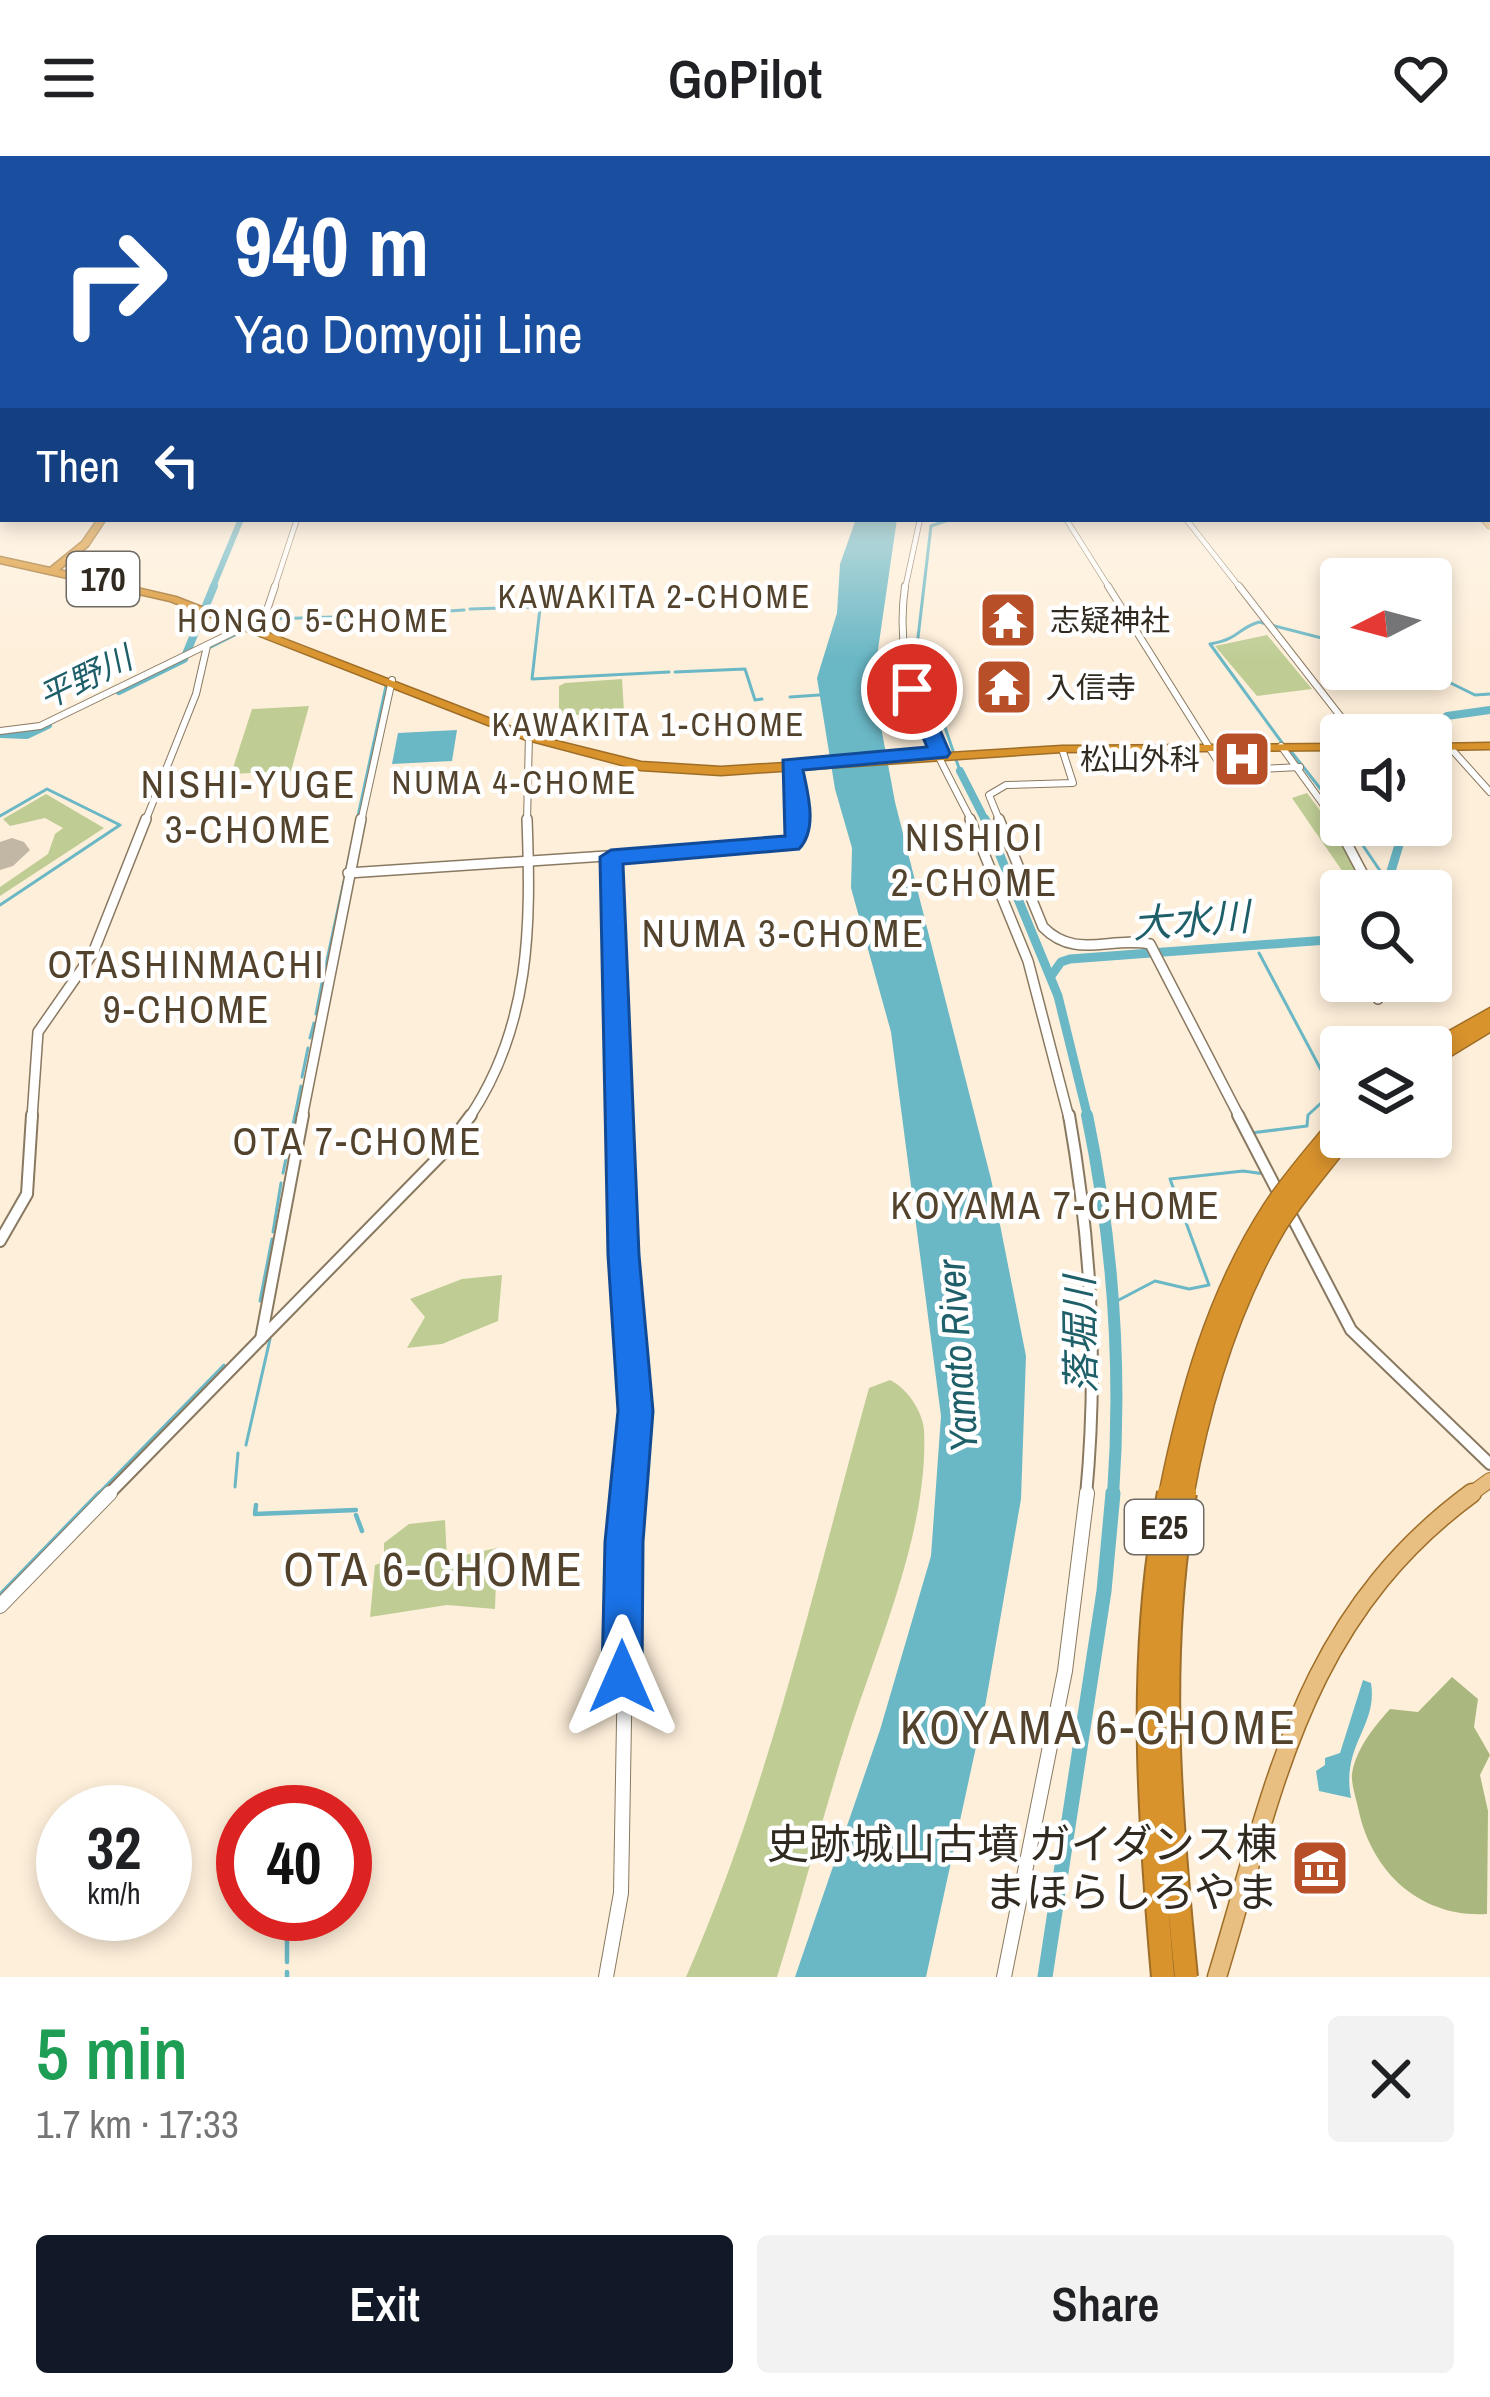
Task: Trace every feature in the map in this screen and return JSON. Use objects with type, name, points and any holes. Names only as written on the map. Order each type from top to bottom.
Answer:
[{"type":"highway","name":"170","points":[[53,570],[85,544],[100,522]]},
{"type":"highway","name":"170","points":[[0,559],[206,608],[528,736],[624,764],[721,770],[1005,750],[1320,745]]},
{"type":"highway","points":[[1452,745],[1490,744]]},
{"type":"highway","points":[[1452,1036],[1490,1013]]},
{"type":"highway","points":[[1452,1049],[1490,1025]]},
{"type":"highway","name":"E25","points":[[1163,1977],[1154,1885],[1154,1677],[1159,1564],[1177,1443],[1202,1354],[1246,1251],[1320,1145]]},
{"type":"highway","name":"E25","points":[[1186,1977],[1175,1884],[1171,1621],[1192,1451],[1229,1321],[1253,1268],[1290,1205],[1327,1158]]},
{"type":"main road","points":[[1216,1977],[1291,1736],[1327,1654],[1355,1608],[1408,1544],[1490,1480]]},
{"type":"street","points":[[0,731],[40,725],[252,627],[281,576],[296,522]]},
{"type":"street","points":[[919,522],[906,591],[903,658],[997,879],[1047,1018],[1068,1107],[1083,1203],[1094,1345],[1094,1448],[1083,1558],[1061,1698],[1004,1977]]},
{"type":"street","points":[[1068,522],[1222,768],[1232,773],[1300,767]]},
{"type":"street","points":[[1188,522],[1339,714]]},
{"type":"street","points":[[0,1241],[27,1194],[38,1033],[93,953],[194,700],[207,646]]},
{"type":"street","points":[[261,1339],[348,873],[391,681]]},
{"type":"street","points":[[0,1606],[441,1155],[490,1088],[522,1013],[528,966],[528,736]]},
{"type":"street","points":[[1281,746],[1368,870]]},
{"type":"street","points":[[1063,752],[1073,783],[1008,785],[989,795],[1043,927],[1052,938],[1072,947],[1136,940],[1156,952],[1351,1330],[1490,1464]]},
{"type":"street","points":[[1452,758],[1490,792]]},
{"type":"street","points":[[348,873],[791,843],[797,838],[799,801],[795,765]]},
{"type":"street","points":[[606,1977],[621,1893],[623,1558],[635,1411],[623,1255],[611,857]]},
{"type":"green space","points":[[1267,635],[1312,689],[1257,696],[1215,646]]},
{"type":"green space","points":[[622,679],[624,712],[559,716],[559,686]]},
{"type":"green space","points":[[309,706],[291,771],[231,774],[252,709]]},
{"type":"green space","points":[[1307,793],[1320,810],[1320,839],[1292,798]]},
{"type":"green space","points":[[46,794],[104,828],[0,896],[0,887],[48,854],[55,834],[63,828],[45,818],[10,826],[3,819]]},
{"type":"green space","points":[[1325,846],[1346,846],[1364,870],[1342,870]]},
{"type":"green space","points":[[502,1275],[498,1321],[442,1344],[407,1348],[425,1317],[410,1299],[462,1279]]},
{"type":"green space","points":[[890,1380],[908,1395],[923,1423],[918,1507],[899,1587],[838,1769],[777,1977],[686,1977],[766,1760],[869,1388]]},
{"type":"green space","points":[[445,1520],[447,1559],[497,1548],[495,1609],[447,1605],[370,1617],[375,1565],[384,1562],[384,1543],[409,1524]]},
{"type":"green space","points":[[1452,1677],[1478,1699],[1474,1727],[1490,1755],[1480,1775],[1488,1811],[1487,1914],[1442,1908],[1404,1888],[1376,1855],[1352,1783],[1361,1747],[1390,1709],[1418,1712]]},
{"type":"water","name":"Yamato River","points":[[855,522],[897,522],[873,684],[895,802],[991,1179],[1026,1356],[1021,1499],[986,1701],[926,1977],[795,1977],[880,1730],[931,1556],[941,1416],[891,1032],[851,888],[852,848],[835,789],[817,678],[837,613],[840,564]]},
{"type":"water","points":[[457,730],[452,761],[392,764],[398,733]]},
{"type":"water","points":[[1363,1680],[1371,1683],[1372,1698],[1351,1763],[1351,1798],[1319,1791],[1316,1771],[1325,1765],[1325,1758],[1340,1753]]},
{"type":"waterway","name":"平野川","points":[[212,589],[240,522]]},
{"type":"waterway","name":"落堀川","points":[[942,522],[931,526],[917,646],[960,771]]},
{"type":"waterway","name":"平野川","points":[[119,691],[184,659],[214,586]]},
{"type":"waterway","points":[[470,609],[535,607]]},
{"type":"waterway","points":[[540,608],[532,679],[669,672]]},
{"type":"waterway","points":[[418,613],[464,610]]},
{"type":"waterway","points":[[403,614],[411,613]]},
{"type":"waterway","points":[[341,617],[398,614]]},
{"type":"waterway","points":[[268,619],[335,617]]},
{"type":"waterway","name":"平野川","points":[[200,622],[206,622]]},
{"type":"waterway","points":[[1283,744],[1210,644],[1259,622],[1320,638]]},
{"type":"waterway","points":[[211,647],[247,629]]},
{"type":"waterway","points":[[675,672],[745,669],[755,700],[762,699]]},
{"type":"waterway","points":[[1452,684],[1475,695],[1490,694]]},
{"type":"waterway","points":[[324,974],[386,686]]},
{"type":"waterway","points":[[790,697],[819,695]]},
{"type":"waterway","name":"大水川","points":[[1452,715],[1490,710]]},
{"type":"waterway","name":"平野川","points":[[0,734],[27,735],[48,725]]},
{"type":"waterway","points":[[1290,750],[1320,788]]},
{"type":"waterway","name":"落堀川","points":[[960,771],[986,822]]},
{"type":"waterway","points":[[0,816],[47,789],[120,825],[0,905]]},
{"type":"waterway","name":"落堀川","points":[[985,819],[1058,996],[1088,1118]]},
{"type":"waterway","points":[[1363,846],[1380,870]]},
{"type":"waterway","name":"大水川","points":[[1391,870],[1399,846]]},
{"type":"waterway","name":"大水川","points":[[1051,976],[1061,962],[1070,959],[1320,941]]},
{"type":"waterway","points":[[1251,1133],[1307,1126],[1308,1115],[1320,1104],[1337,1100],[1259,953]]},
{"type":"waterway","points":[[316,1014],[322,983]]},
{"type":"waterway","points":[[310,1038],[314,1023]]},
{"type":"waterway","points":[[302,1077],[308,1048]]},
{"type":"waterway","points":[[283,1173],[301,1086]]},
{"type":"waterway","name":"落堀川","points":[[1087,1115],[1113,1305],[1113,1496]]},
{"type":"waterway","points":[[1113,1303],[1155,1281],[1189,1289],[1209,1285],[1170,1179],[1243,1171],[1265,1174]]},
{"type":"waterway","points":[[273,1232],[281,1183]]},
{"type":"waterway","points":[[260,1301],[272,1239]]},
{"type":"waterway","points":[[246,1445],[270,1339]]},
{"type":"waterway","points":[[96,1496],[224,1365]]},
{"type":"waterway","points":[[235,1487],[238,1453]]},
{"type":"waterway","points":[[0,1595],[99,1493]]},
{"type":"waterway","points":[[1045,1977],[1104,1591],[1113,1493]]},
{"type":"waterway","points":[[256,1505],[255,1514],[356,1510]]},
{"type":"waterway","points":[[356,1515],[362,1531]]},
{"type":"waterway","points":[[287,1941],[287,1962]]},
{"type":"waterway","points":[[287,1972],[287,1977]]},
{"type":"runway","points":[[0,858],[12,850]]},
{"type":"place","name":"志疑神社","points":[[1008,620]]},
{"type":"place","name":"入信寺","points":[[1004,687]]},
{"type":"place","name":"松山外科","points":[[1242,759]]},
{"type":"place","name":"史跡城山古墳 ガイダンス棟 まほらしろやま","points":[[1320,1868]]},
{"type":"district","name":"KAWAKITA 2-CHOME","points":[[655,596]]},
{"type":"district","name":"HONGO 5-CHOME","points":[[314,620]]},
{"type":"district","name":"KAWAKITA 1-CHOME","points":[[649,724]]},
{"type":"district","name":"NUMA 4-CHOME","points":[[515,782]]},
{"type":"district","name":"NISHI-YUGE 3-CHOME","points":[[249,806]]},
{"type":"district","name":"NISHIOI 2-CHOME","points":[[975,860]]},
{"type":"district","name":"NUMA 3-CHOME","points":[[784,933]]},
{"type":"district","name":"OTASHINMACHI 9-CHOME","points":[[187,986]]},
{"type":"district","name":"OTA 7-CHOME","points":[[358,1141]]},
{"type":"district","name":"KOYAMA 7-CHOME","points":[[1056,1205]]},
{"type":"district","name":"OTA 6-CHOME","points":[[434,1568]]},
{"type":"district","name":"KOYAMA 6-CHOME","points":[[1099,1726]]},
{"type":"route","points":[[622,1677],[624,1542],[635,1411],[623,1255],[611,857],[791,843],[797,838],[799,801],[791,764],[940,753],[912,689]]}]
